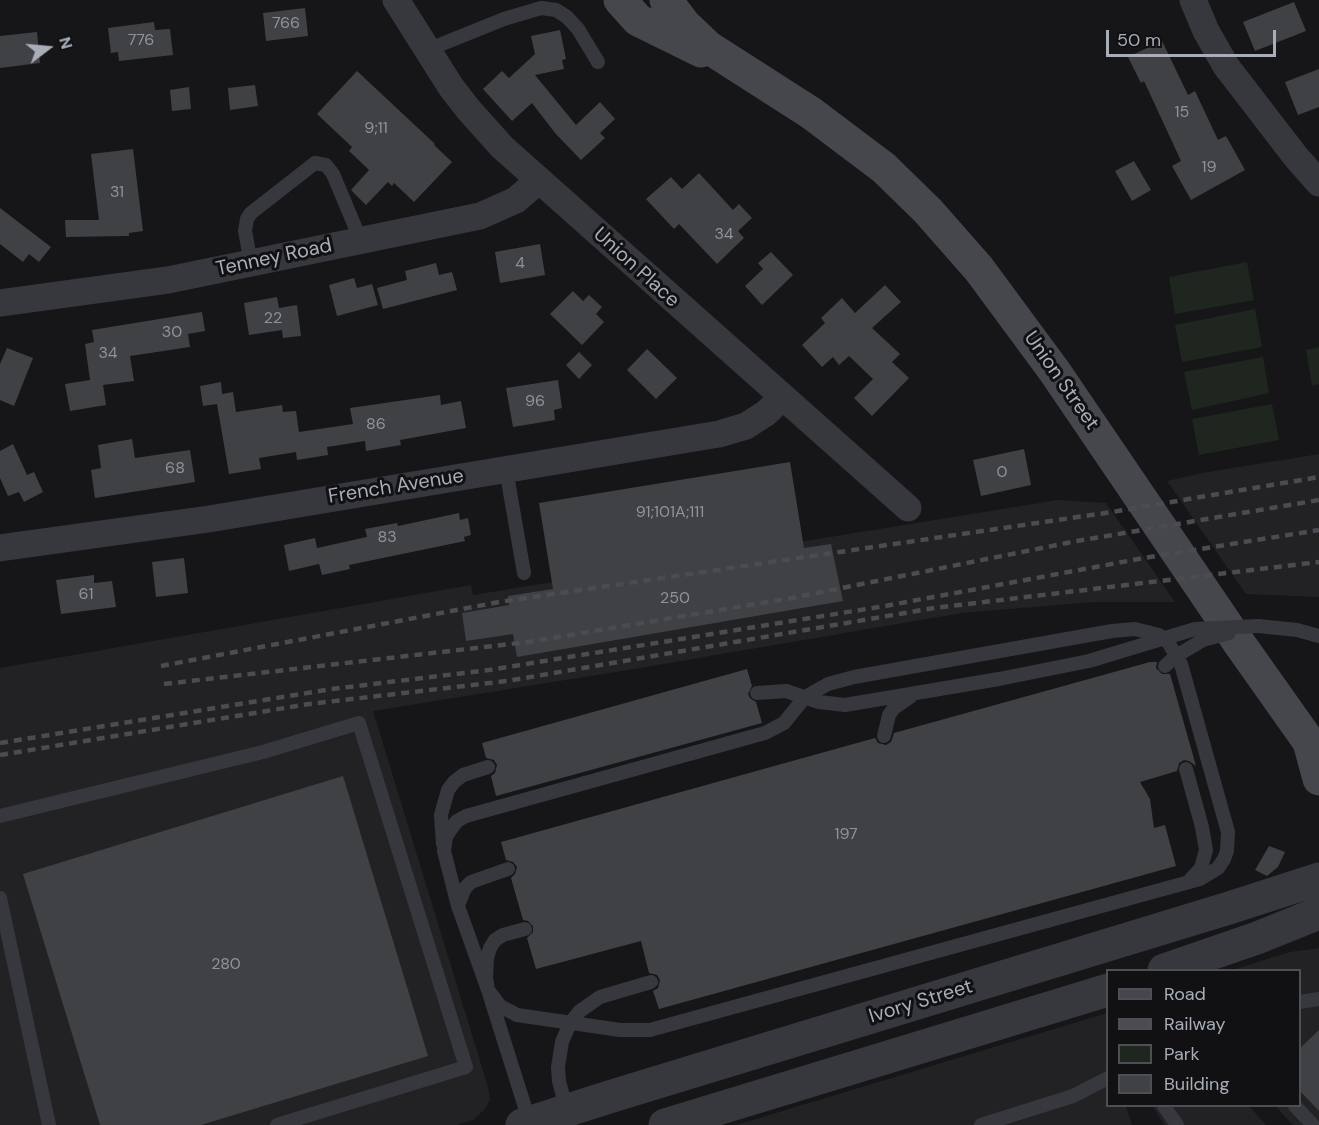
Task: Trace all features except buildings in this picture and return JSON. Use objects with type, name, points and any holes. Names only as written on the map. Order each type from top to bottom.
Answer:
[{"type":"main road","name":"Union Street","points":[[603,0],[629,10],[754,76]]},
{"type":"main road","name":"Union Street","points":[[666,0],[684,24],[708,47],[820,119],[884,168],[928,211],[979,269],[1055,372],[1239,643],[1314,745],[1319,778]]},
{"type":"main road","points":[[685,0],[699,31],[754,76]]},
{"type":"street","name":"Union Place","points":[[396,0],[452,87],[484,129],[538,181],[908,508]]},
{"type":"street","points":[[1193,0],[1206,31],[1226,66],[1296,157],[1319,183]]},
{"type":"street","name":"Tenney Road","points":[[0,303],[168,280],[493,212],[516,200],[538,181]]},
{"type":"street","name":"French Avenue","points":[[0,548],[209,519],[733,431],[746,426],[766,413],[782,398]]},
{"type":"street","name":"Ivory Street","points":[[528,1124],[568,1118],[1319,879]]},
{"type":"street","points":[[1167,969],[1257,938],[1319,912]]},
{"type":"street","points":[[1257,938],[1319,928]]},
{"type":"street","points":[[968,1033],[947,1035],[938,1031],[930,1017],[935,1010],[949,1004],[1030,982],[1161,929]]},
{"type":"street","points":[[665,1125],[1106,990]]},
{"type":"lane","points":[[427,50],[472,31],[541,8],[556,10],[567,17],[578,29],[598,62]]},
{"type":"lane","points":[[250,263],[245,231],[247,219],[251,213],[315,163],[326,165],[333,174],[361,241]]},
{"type":"lane","points":[[506,469],[525,573]]},
{"type":"lane","points":[[756,693],[786,691],[831,704],[845,705],[1089,661],[1195,628],[1258,626],[1297,630],[1319,636]]},
{"type":"lane","points":[[1165,666],[1176,656],[1203,640],[1258,626]]},
{"type":"lane","points":[[444,851],[446,837],[451,829],[457,821],[466,816],[765,733],[784,723],[805,697],[828,684],[854,676],[1135,629],[1159,635],[1176,653],[1185,675],[1228,832],[1227,851],[1218,868],[1200,879],[662,1028],[634,1031],[517,1015],[507,1011],[488,990],[486,967],[490,948],[495,940],[503,935],[525,929]]},
{"type":"lane","points":[[884,736],[885,724],[894,708],[920,693]]},
{"type":"lane","points":[[0,816],[263,752],[359,723],[466,1068],[277,1125]]},
{"type":"lane","points":[[488,767],[463,775],[448,789],[441,815],[444,851],[458,906],[488,990],[528,1124]]},
{"type":"lane","points":[[1186,769],[1206,850],[1201,868],[1186,883]]},
{"type":"lane","points":[[458,906],[465,888],[471,882],[508,869]]},
{"type":"lane","points":[[0,898],[49,1125]]},
{"type":"lane","points":[[568,1118],[558,1067],[562,1042],[570,1023],[580,1011],[600,998],[651,982]]},
{"type":"lane","points":[[1301,1002],[1319,999]]},
{"type":"lane","points":[[981,1125],[1073,1096],[1106,1079]]},
{"type":"lane","points":[[1165,1107],[1177,1125]]},
{"type":"lane","points":[[1296,1107],[1313,1125]]},
{"type":"shaded area","points":[[1319,454],[1319,597],[1246,594],[1167,481]]},
{"type":"shaded area","points":[[1058,500],[1106,503],[1175,602],[1093,602],[962,613],[373,711],[488,1087],[490,1100],[485,1109],[473,1120],[457,1125],[0,1125],[0,668],[471,585],[473,595]]},
{"type":"shaded area","points":[[1319,948],[1319,1125],[1293,1125],[1276,1107],[1301,1107],[1301,969],[1235,969],[1290,952]]},
{"type":"shaded area","points":[[1106,1013],[1106,1107],[1126,1107],[1132,1125],[736,1125]]},
{"type":"shaded area","points":[[1154,1107],[1250,1107],[1266,1125],[1164,1125]]},
{"type":"green space","points":[[1247,262],[1254,300],[1175,314],[1169,277]]},
{"type":"green space","points":[[1255,309],[1262,347],[1182,362],[1175,325]]},
{"type":"green space","points":[[1319,347],[1319,384],[1312,386],[1306,350]]},
{"type":"green space","points":[[1263,357],[1269,393],[1192,410],[1184,372]]},
{"type":"green space","points":[[1272,404],[1279,440],[1199,455],[1192,419]]},
{"type":"railway","points":[[161,666],[499,602],[1112,512],[1319,477]]},
{"type":"railway","points":[[164,684],[528,642],[792,598],[1077,541],[1319,500]]},
{"type":"railway","points":[[0,743],[332,689],[489,670],[885,606],[1144,558],[1319,530]]},
{"type":"railway","points":[[0,755],[309,704],[507,681],[934,608],[1319,562]]}]
